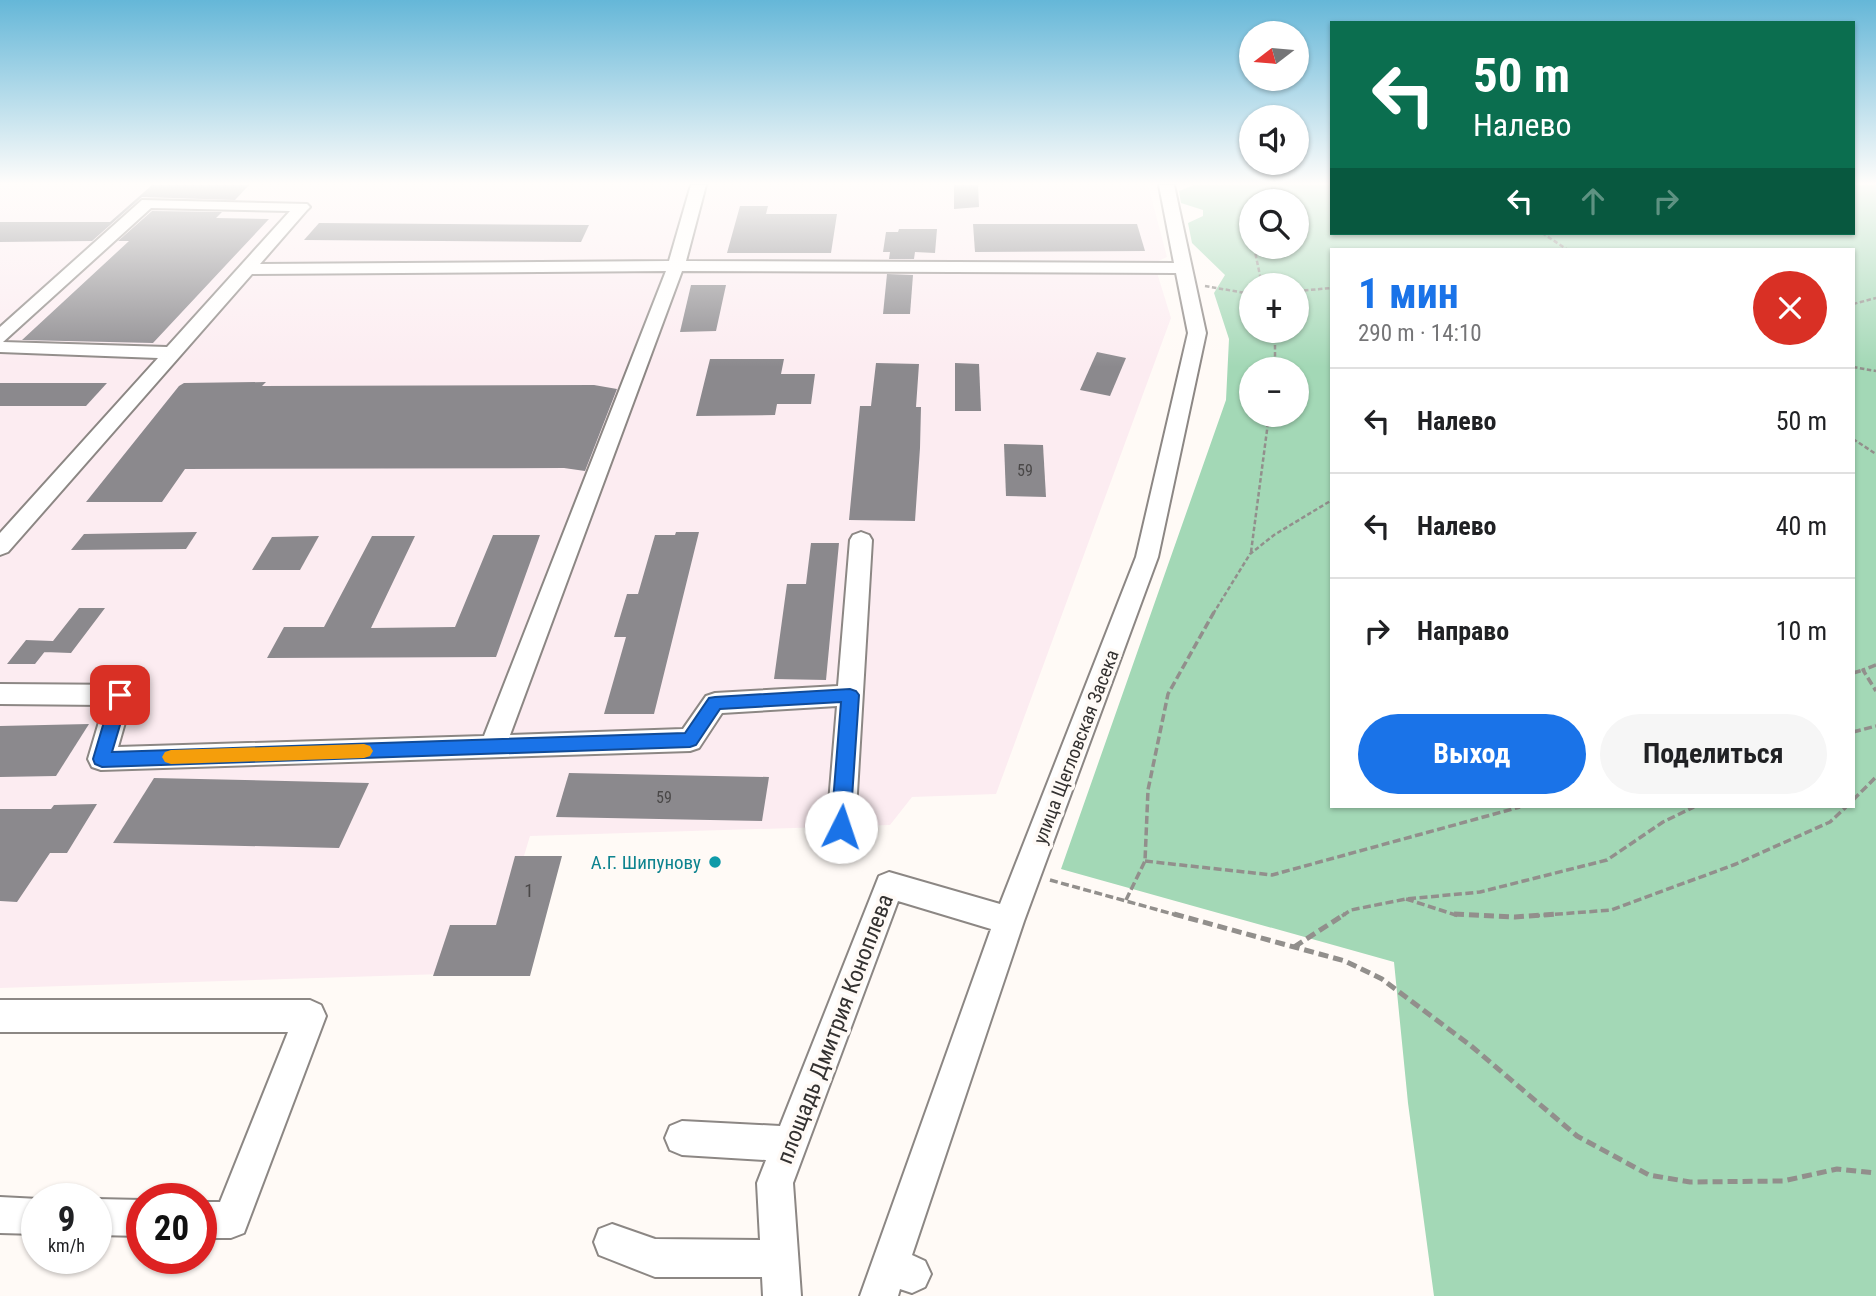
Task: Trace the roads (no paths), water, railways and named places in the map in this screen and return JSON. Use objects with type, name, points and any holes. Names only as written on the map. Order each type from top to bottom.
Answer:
[{"type":"street","points":[[0,337],[101,245]]},
{"type":"street","points":[[0,547],[268,245]]},
{"type":"street","points":[[493,746],[682,245]]},
{"type":"street","name":"улица Щегловская Засека","points":[[894,1279],[1008,942],[1027,874],[1147,557],[1197,333],[1179,245]]},
{"type":"street","points":[[247,269],[676,266],[1185,275]]},
{"type":"street","points":[[0,347],[172,353]]},
{"type":"street","points":[[841,827],[861,540]]},
{"type":"street","points":[[0,694],[127,695],[102,759],[690,740],[715,703],[850,695]]},
{"type":"street","name":"площадь Дмитрия Коноплева","points":[[782,1296],[775,1183],[889,885],[1008,942]]},
{"type":"street","points":[[0,1016],[310,1016],[231,1220],[217,1220]]},
{"type":"street","points":[[682,1138],[790,1144]]},
{"type":"street","points":[[0,1215],[21,1216]]},
{"type":"street","points":[[612,1242],[655,1258],[779,1259]]},
{"type":"place","name":"А.Г. Шипунову","points":[[715,862]]}]
